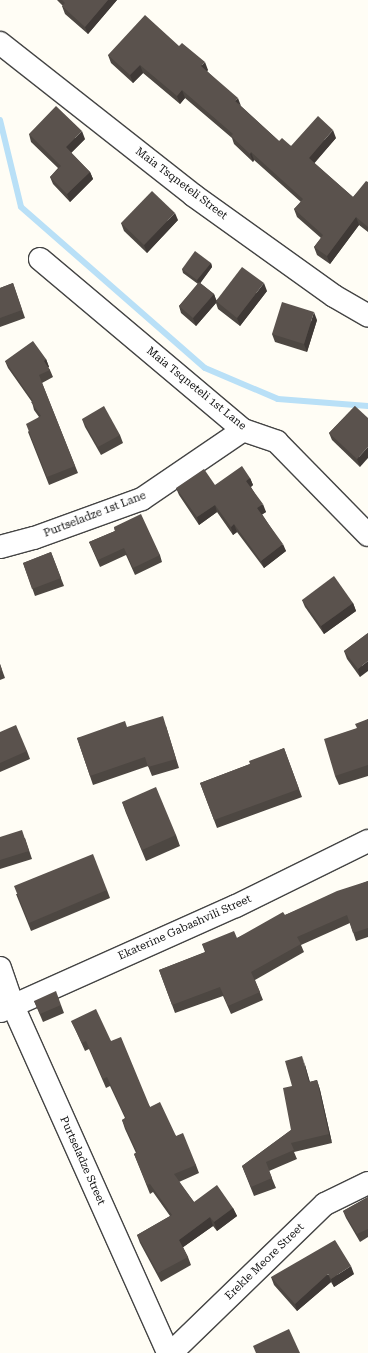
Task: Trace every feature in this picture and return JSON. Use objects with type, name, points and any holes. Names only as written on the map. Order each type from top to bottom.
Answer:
[{"type":"street","name":"Maia Tsqneteli Street","points":[[0,43],[193,195],[334,296],[368,316]]},
{"type":"street","name":"Maia Tsqneteli 1st Lane","points":[[40,259],[243,430],[277,442],[368,535]]},
{"type":"street","name":"Purtseladze 1st Lane","points":[[0,547],[34,538],[142,500],[243,430]]},
{"type":"street","name":"Ekaterine Gabashvili Street","points":[[6,1009],[236,906],[368,841]]},
{"type":"street","name":"Purtseladze Street","points":[[0,968],[6,1009],[168,1353]]},
{"type":"street","name":"Erekle Meore Street","points":[[171,1353],[325,1204],[368,1183]]},
{"type":"building","points":[[62,0],[108,0],[85,27],[62,6],[65,3]]},
{"type":"building","points":[[145,15],[179,46],[182,43],[205,62],[201,66],[238,98],[235,101],[279,141],[282,138],[291,146],[318,116],[333,130],[309,158],[353,197],[366,181],[368,182],[368,227],[356,217],[327,256],[314,247],[323,235],[294,209],[303,199],[251,152],[250,154],[231,136],[233,134],[182,90],[177,96],[140,65],[130,75],[108,55]]},
{"type":"building","points":[[56,106],[82,131],[66,147],[90,172],[67,194],[50,177],[61,166],[29,134]]},
{"type":"building","points":[[152,191],[175,213],[144,245],[121,223]]},
{"type":"building","points":[[195,251],[211,263],[197,280],[182,269]]},
{"type":"building","points":[[242,267],[264,283],[237,318],[216,301]]},
{"type":"building","points":[[199,282],[214,294],[193,318],[179,306]]},
{"type":"building","points":[[13,283],[22,310],[0,318],[0,288]]},
{"type":"building","points":[[282,302],[314,312],[304,344],[272,334]]},
{"type":"building","points":[[33,341],[46,359],[44,361],[50,370],[39,375],[75,466],[47,477],[26,424],[41,416],[31,402],[33,401],[5,361]]},
{"type":"building","points":[[104,406],[120,435],[98,447],[82,419]]},
{"type":"building","points":[[355,406],[368,418],[368,447],[357,459],[329,433]]},
{"type":"building","points":[[242,466],[250,478],[246,481],[263,504],[257,508],[283,544],[261,561],[234,524],[231,527],[215,505],[197,517],[176,488],[204,469],[215,485]]},
{"type":"building","points":[[141,514],[160,555],[133,568],[124,548],[98,560],[89,542],[115,531],[114,527]]},
{"type":"building","points":[[51,552],[61,578],[32,589],[23,563]]},
{"type":"building","points":[[334,576],[353,603],[321,626],[302,600]]},
{"type":"building","points":[[368,633],[368,661],[358,669],[344,651]]},
{"type":"building","points":[[163,716],[176,759],[148,767],[145,757],[90,776],[77,738],[125,721],[127,727]]},
{"type":"building","points":[[368,719],[368,765],[335,776],[324,739],[357,728],[355,724]]},
{"type":"building","points":[[16,725],[27,751],[0,763],[0,732]]},
{"type":"building","points":[[284,748],[299,789],[214,820],[200,783],[250,764],[249,761]]},
{"type":"building","points":[[156,787],[176,835],[142,850],[122,802]]},
{"type":"building","points":[[22,830],[29,851],[0,860],[0,837]]},
{"type":"building","points":[[93,854],[107,890],[29,923],[14,886]]},
{"type":"building","points":[[368,881],[368,928],[353,933],[347,915],[297,937],[301,944],[251,972],[260,992],[228,1006],[220,987],[172,1005],[159,970],[206,952],[202,944],[234,931],[237,938],[283,912],[285,915],[337,891]]},
{"type":"building","points":[[56,991],[61,1005],[40,1014],[34,1001]]},
{"type":"building","points":[[96,1009],[111,1041],[121,1037],[150,1107],[160,1102],[176,1136],[183,1133],[196,1165],[174,1174],[194,1202],[217,1185],[233,1208],[214,1222],[210,1217],[179,1240],[188,1257],[158,1273],[137,1235],[172,1215],[150,1184],[147,1185],[134,1154],[137,1152],[122,1120],[126,1118],[107,1077],[103,1079],[86,1041],[82,1043],[71,1021]]},
{"type":"building","points":[[302,1056],[309,1082],[317,1080],[329,1134],[291,1143],[294,1150],[266,1162],[272,1178],[251,1187],[242,1166],[291,1130],[283,1088],[292,1086],[285,1061]]},
{"type":"building","points":[[368,1197],[368,1229],[357,1234],[343,1211]]},
{"type":"building","points":[[335,1240],[351,1266],[331,1279],[328,1274],[295,1304],[271,1277]]},
{"type":"building","points":[[289,1329],[300,1353],[256,1353],[253,1346]]},
{"type":"waterway","points":[[0,120],[21,207],[205,368],[278,399],[368,406]]}]
